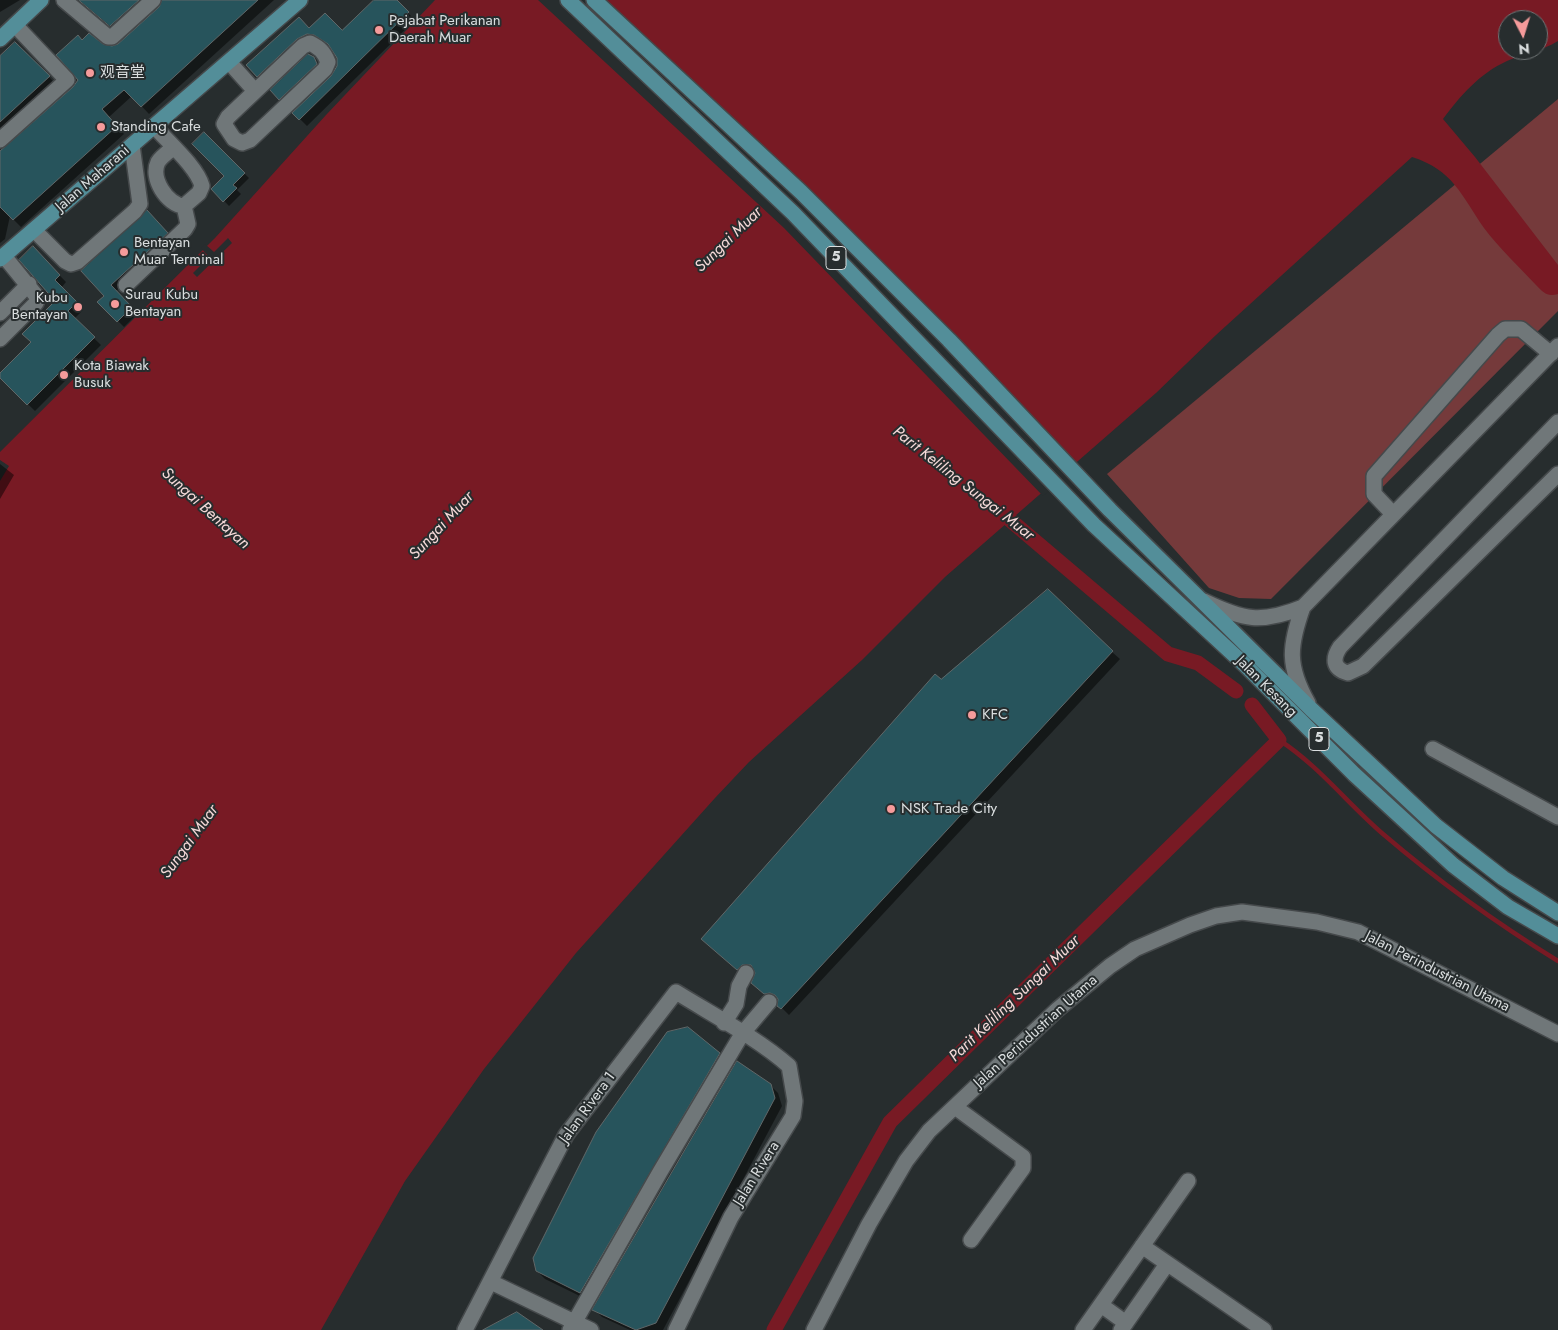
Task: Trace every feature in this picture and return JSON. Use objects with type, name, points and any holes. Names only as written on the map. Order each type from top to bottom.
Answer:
[{"type":"main road","points":[[0,39],[41,0]]},
{"type":"main road","name":"Jalan Maharani","points":[[2,258],[300,0]]},
{"type":"main road","name":"Jalan Kesang","points":[[568,0],[793,213],[1094,525],[1245,665],[1354,774],[1453,865],[1508,907],[1558,936]]},
{"type":"main road","name":"Jalan Kesang","points":[[594,0],[801,192],[949,340],[1110,510],[1311,709],[1436,826],[1503,878],[1558,913]]},
{"type":"street","points":[[64,0],[108,37],[112,37],[153,0]]},
{"type":"street","points":[[0,140],[67,80],[15,25]]},
{"type":"street","points":[[310,43],[325,54],[328,62],[324,69],[250,140],[242,143],[231,136],[224,124],[228,117],[255,91],[303,46],[310,43]]},
{"type":"street","points":[[229,62],[255,91]]},
{"type":"street","points":[[154,126],[200,179],[202,186],[199,193],[184,206],[176,206],[162,192],[159,186],[157,167],[159,161],[173,148]]},
{"type":"street","points":[[34,230],[65,261],[71,264],[77,262],[135,211],[140,204],[132,145]]},
{"type":"street","points":[[126,285],[185,229],[188,224],[184,206]]},
{"type":"street","points":[[0,339],[36,303],[38,298],[29,284],[2,258]]},
{"type":"street","points":[[0,313],[29,284]]},
{"type":"street","points":[[1204,601],[1234,616],[1259,618],[1281,616],[1303,607],[1554,350],[1521,329],[1504,329],[1498,335],[1374,476],[1374,494],[1393,514]]},
{"type":"street","points":[[1558,422],[1340,647],[1334,658],[1334,664],[1341,671],[1348,673],[1362,666],[1558,474]]},
{"type":"street","points":[[1303,607],[1294,632],[1292,661],[1298,685],[1311,709]]},
{"type":"street","points":[[1432,749],[1558,817]]},
{"type":"street","name":"Jalan Perindustrian Utama","points":[[814,1330],[869,1224],[906,1161],[929,1132],[1058,1009],[1135,949],[1190,925],[1216,916],[1242,912],[1317,922],[1358,932],[1558,1034]]},
{"type":"street","points":[[724,1023],[736,1004],[739,986],[746,973]]},
{"type":"street","name":"Jalan Rivera 1","points":[[465,1330],[566,1134],[676,992],[742,1034]]},
{"type":"street","points":[[573,1326],[660,1172],[742,1034],[769,1002]]},
{"type":"street","name":"Jalan Rivera","points":[[676,1330],[731,1217],[792,1116],[795,1101],[789,1066],[769,1048],[742,1034]]},
{"type":"street","points":[[955,1107],[1023,1157],[1024,1161],[1023,1168],[971,1240]]},
{"type":"street","points":[[1083,1330],[1188,1181]]},
{"type":"street","points":[[1142,1246],[1264,1330]]},
{"type":"street","points":[[1101,1305],[1123,1326],[1167,1264]]},
{"type":"street","points":[[491,1282],[573,1326],[591,1330]]},
{"type":"shaded area","points":[[1558,99],[1558,311],[1271,599],[1239,598],[1209,588],[1107,474]]},
{"type":"water","points":[[435,0],[1558,0],[1558,41],[1548,46],[1548,10],[1498,10],[1498,60],[1510,60],[1497,66],[1479,79],[1456,102],[1443,119],[1475,157],[1558,265],[1558,294],[1548,295],[1544,292],[1509,257],[1484,228],[1462,194],[1447,176],[1426,162],[1412,157],[1216,335],[1156,393],[945,577],[862,660],[749,762],[715,798],[576,953],[484,1069],[405,1181],[321,1330],[0,1330],[0,481],[9,466],[0,460],[0,452],[215,238],[326,115]]},
{"type":"pier","points":[[538,0],[606,0],[798,185],[1078,464],[1043,496],[784,228]]},
{"type":"pier","points":[[228,238],[232,243],[197,277],[193,273],[209,257],[201,248],[205,244],[214,252]]},
{"type":"building","points":[[79,0],[139,0],[110,26]]},
{"type":"building","points":[[162,0],[258,0],[141,107],[124,90],[102,109],[117,126],[13,220],[0,207],[0,151],[73,87],[78,80],[56,55],[78,35],[82,40],[89,33],[103,44],[112,46],[118,44],[159,7]]},
{"type":"building","points":[[374,0],[397,0],[409,12],[299,120],[292,113],[331,76],[337,66],[337,58],[328,44],[314,35],[307,34],[297,39],[257,77],[246,65],[299,17],[309,28],[325,13],[342,30]]},
{"type":"building","points":[[15,42],[50,76],[0,122],[0,56]]},
{"type":"building","points":[[308,54],[314,57],[317,64],[279,100],[270,90]]},
{"type":"building","points":[[204,132],[245,173],[233,185],[237,188],[223,202],[211,189],[224,176],[192,144]]},
{"type":"building","name":"Bentayan Muar Terminal","points":[[147,210],[168,233],[111,285],[132,307],[117,322],[97,302],[104,296],[81,271]]},
{"type":"building","points":[[33,246],[60,275],[55,280],[77,302],[68,311],[95,337],[27,405],[0,378],[0,373],[31,342],[22,334],[55,301],[19,260]]},
{"type":"building","name":"NSK Trade City","points":[[1048,589],[1113,651],[781,1009],[777,1006],[778,999],[775,995],[770,993],[764,994],[751,983],[755,973],[751,965],[742,965],[737,970],[701,939],[935,674],[941,679]]},
{"type":"building","points":[[688,1027],[720,1053],[580,1293],[536,1271],[533,1258],[596,1132],[667,1032]]},
{"type":"building","points":[[737,1061],[771,1084],[775,1098],[656,1323],[636,1330],[592,1310]]},
{"type":"building","points":[[517,1312],[543,1330],[483,1330]]},
{"type":"waterway","name":"Parit Keliling Sungai Muar","points":[[996,508],[1168,654],[1198,663],[1236,691]]},
{"type":"waterway","name":"Parit Keliling Sungai Muar","points":[[774,1330],[890,1122],[1279,740],[1252,705]]},
{"type":"waterway","points":[[1279,740],[1307,761],[1383,834],[1446,885],[1512,932],[1558,961]]},
{"type":"place","name":"Pejabat Perikanan Daerah Muar","points":[[379,30]]},
{"type":"place","name":"观音堂","points":[[90,73]]},
{"type":"place","name":"Standing Cafe","points":[[101,127]]},
{"type":"place","name":"Bentayan Muar Terminal","points":[[124,252]]},
{"type":"place","name":"Surau Kubu Bentayan","points":[[115,304]]},
{"type":"place","name":"Kubu Bentayan","points":[[78,307]]},
{"type":"place","name":"Kota Biawak Busuk","points":[[64,375]]},
{"type":"place","name":"KFC","points":[[972,715]]},
{"type":"place","name":"NSK Trade City","points":[[891,809]]},
{"type":"water label","name":"Sungai Muar","points":[[729,240]]},
{"type":"water label","name":"Sungai Bentayan","points":[[205,509]]},
{"type":"water label","name":"Sungai Muar","points":[[442,526]]},
{"type":"water label","name":"Sungai Muar","points":[[190,842]]}]
